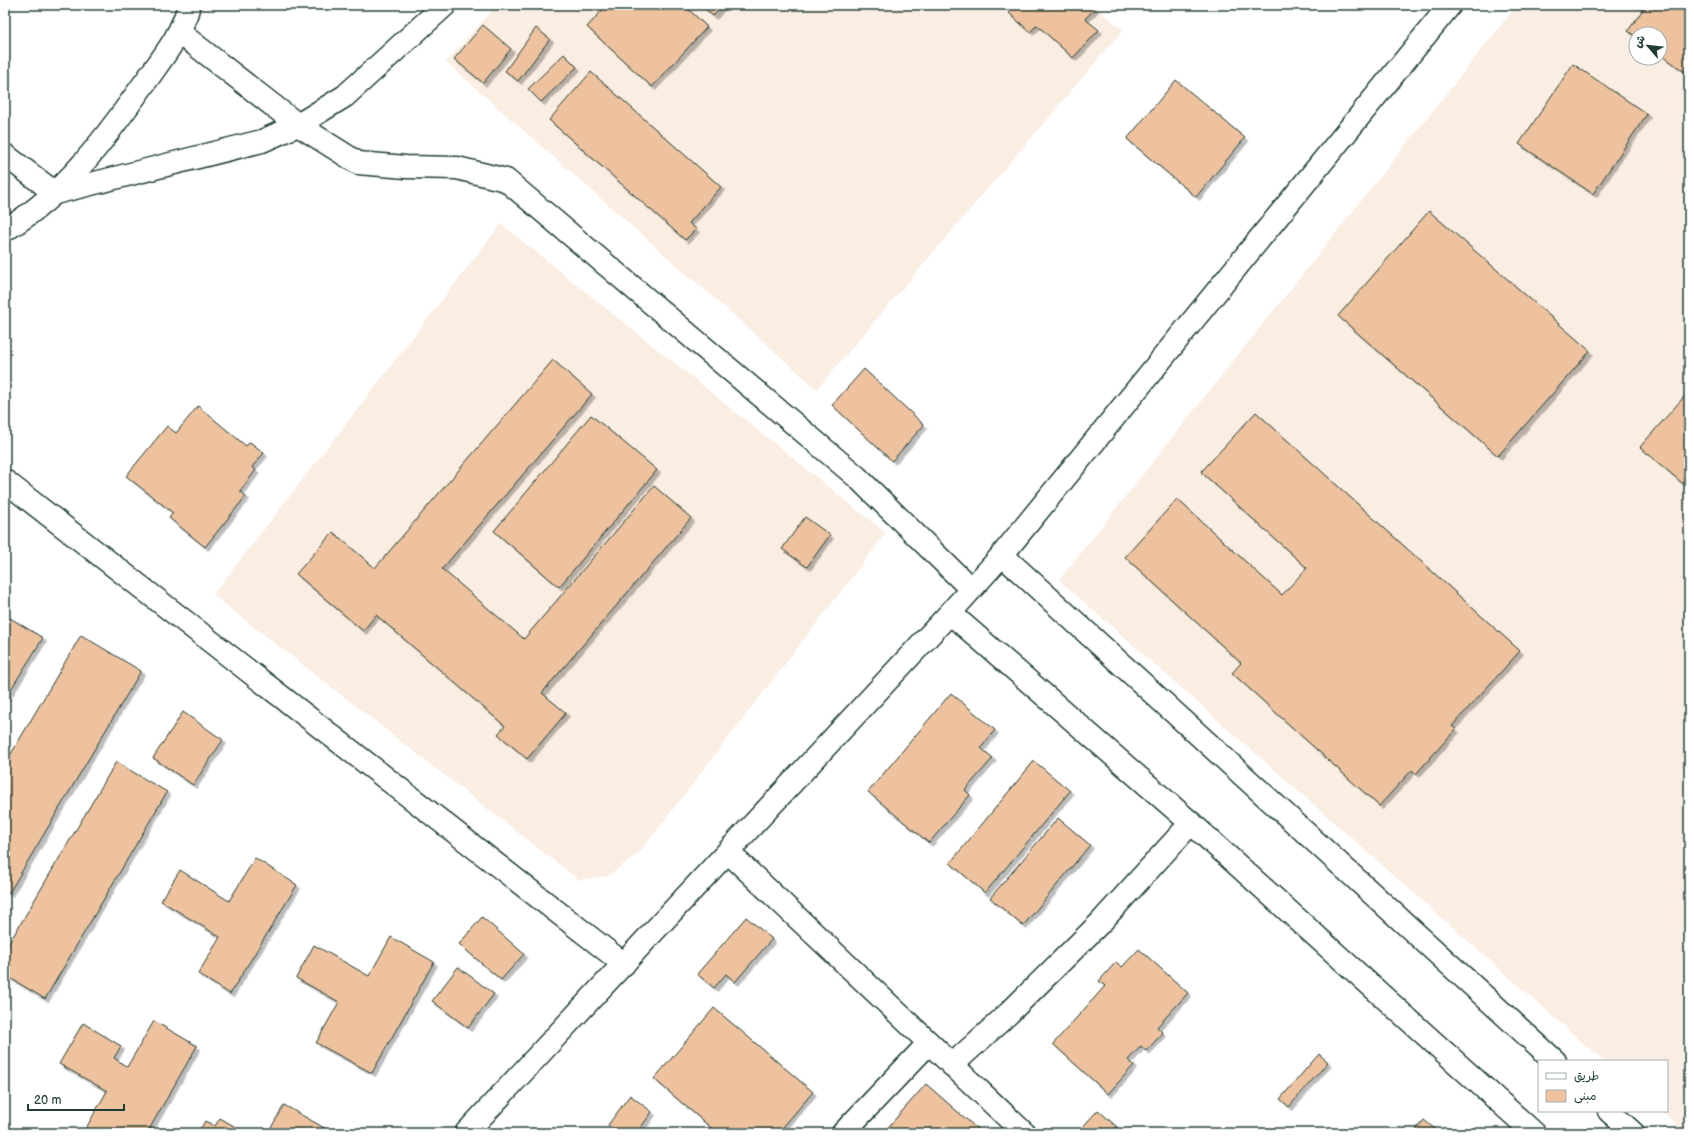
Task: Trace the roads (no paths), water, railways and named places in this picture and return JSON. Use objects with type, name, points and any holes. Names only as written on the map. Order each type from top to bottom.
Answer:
[{"type":"street","points":[[5,230],[22,220],[55,193],[101,143],[180,33],[189,5]]},
{"type":"street","points":[[55,193],[262,141],[298,125],[345,96],[445,5]]},
{"type":"street","points":[[466,1133],[950,613],[1002,555],[1450,5]]},
{"type":"street","points":[[180,33],[298,125],[358,163],[406,167],[457,168],[506,180],[857,477],[971,589]]},
{"type":"street","points":[[5,155],[55,193]]},
{"type":"street","points":[[5,481],[624,964]]},
{"type":"street","points":[[1002,555],[1554,1060]]},
{"type":"street","points":[[950,613],[1191,823],[1534,1133]]},
{"type":"street","points":[[952,1065],[1008,1013],[1101,922],[1191,823]]},
{"type":"street","points":[[728,852],[1024,1133]]},
{"type":"street","points":[[843,1133],[929,1043]]},
{"type":"street","points":[[1610,1112],[1633,1133]]}]
